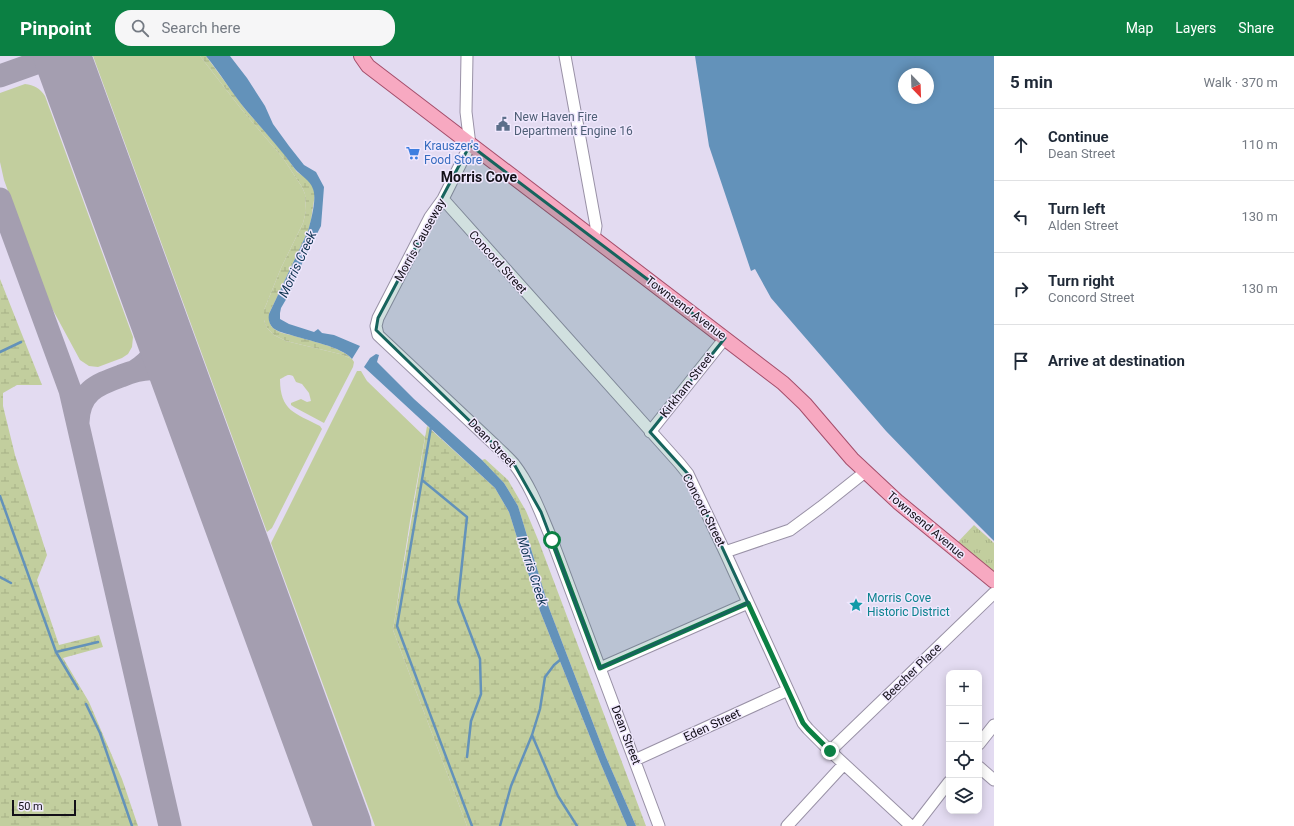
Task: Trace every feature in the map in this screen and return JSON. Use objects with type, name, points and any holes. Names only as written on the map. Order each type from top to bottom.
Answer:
[{"type":"main road","name":"Townsend Avenue","points":[[361,56],[368,66],[783,383],[796,395],[865,472],[922,523],[994,581]]},
{"type":"street","points":[[468,56],[466,112],[470,145]]},
{"type":"street","points":[[565,56],[596,226],[594,238]]},
{"type":"street","name":"Morris Causeway","points":[[378,335],[376,326],[378,318],[430,217],[442,199],[470,145]]},
{"type":"street","name":"Concord Street","points":[[442,199],[688,474],[803,723],[830,751],[911,826]]},
{"type":"street","name":"Dean Street","points":[[378,335],[450,401],[514,464],[528,485],[541,512],[659,826]]},
{"type":"street","name":"Kirkham Street","points":[[650,432],[725,338]]},
{"type":"street","points":[[725,552],[790,530],[821,508],[865,472]]},
{"type":"street","name":"Beecher Place","points":[[830,751],[994,593]]},
{"type":"street","points":[[600,668],[748,603]]},
{"type":"street","name":"Eden Street","points":[[635,760],[788,690]]},
{"type":"street","points":[[981,742],[994,725]]},
{"type":"street","points":[[787,826],[844,764]]},
{"type":"street","points":[[982,770],[994,780]]},
{"type":"street","points":[[915,826],[946,786]]},
{"type":"highlighted area","points":[[470,145],[725,338],[650,432],[688,474],[748,603],[600,668],[541,512],[514,464],[376,330],[378,318]]},
{"type":"green space","points":[[93,56],[200,56],[242,110],[283,158],[305,194],[306,211],[303,223],[281,268],[264,310],[264,320],[267,328],[274,335],[286,341],[340,354],[352,359],[354,362],[353,367],[324,423],[291,405],[291,403],[301,399],[307,402],[311,401],[309,393],[302,384],[296,382],[291,375],[280,379],[281,390],[286,405],[296,414],[320,426],[322,429],[272,528],[267,532]]},
{"type":"green space","points":[[200,56],[206,56],[245,109],[282,151],[297,172],[306,178],[312,185],[315,194],[308,231],[269,314],[271,325],[273,328],[282,333],[333,347],[352,359],[340,354],[286,341],[274,335],[267,328],[264,320],[264,310],[281,268],[303,223],[306,211],[305,194],[283,158],[242,110]]},
{"type":"green space","points":[[25,84],[36,87],[45,96],[133,337],[132,347],[128,354],[122,358],[98,367],[89,366],[80,360],[48,301],[4,180],[0,162],[0,93]]},
{"type":"green space","points":[[0,279],[42,385],[17,385],[3,393],[3,406],[15,455],[47,555],[37,580],[59,645],[99,635],[103,647],[63,658],[89,702],[122,779],[138,826],[0,826]]},
{"type":"green space","points":[[357,371],[361,371],[367,381],[425,437],[393,630],[467,826],[375,826],[271,543]]},
{"type":"green space","points":[[427,426],[495,488],[509,512],[540,611],[627,826],[467,826],[393,630]]},
{"type":"green space","points":[[485,459],[508,480],[526,511],[646,826],[636,826],[606,757],[549,608],[518,506],[504,483],[482,460]]},
{"type":"green space","points":[[974,525],[994,543],[994,574],[956,544]]},
{"type":"water","name":"Morris Creek","points":[[206,56],[230,56],[247,78],[265,106],[273,124],[304,165],[316,172],[324,187],[321,226],[303,261],[291,291],[281,308],[280,319],[289,324],[314,332],[318,329],[322,333],[334,335],[360,346],[352,359],[333,347],[277,330],[273,328],[270,323],[269,314],[308,231],[313,210],[314,193],[310,183],[295,169],[246,110]]},
{"type":"water","points":[[695,56],[994,56],[994,541],[886,431],[771,298],[755,269],[751,271],[709,146]]},
{"type":"water","name":"Morris Creek","points":[[376,354],[379,355],[377,362],[414,399],[482,460],[504,483],[518,506],[549,608],[606,757],[636,826],[627,826],[600,762],[540,611],[509,512],[495,488],[364,367],[370,358]]},
{"type":"waterway","points":[[0,352],[21,342]]},
{"type":"waterway","points":[[431,427],[397,626],[472,826]]},
{"type":"waterway","points":[[422,480],[467,517],[458,601],[480,659],[481,694],[471,721],[467,757]]},
{"type":"waterway","points":[[0,496],[56,652],[78,689]]},
{"type":"waterway","points":[[0,577],[11,583]]},
{"type":"waterway","points":[[56,652],[98,642]]},
{"type":"waterway","points":[[500,826],[511,786],[532,735],[540,709],[545,677],[560,660]]},
{"type":"waterway","points":[[86,704],[100,733],[132,826]]},
{"type":"waterway","points":[[532,735],[558,796],[577,826]]},
{"type":"taxiway","points":[[0,76],[56,56]]},
{"type":"taxiway","points":[[0,199],[70,390],[170,826]]},
{"type":"taxiway","points":[[135,371],[147,362],[155,352],[160,324]]},
{"type":"taxiway","points":[[78,422],[82,403],[90,391],[104,383],[129,373],[150,369],[158,370],[183,387]]},
{"type":"runway","points":[[62,56],[343,826]]},
{"type":"place","name":"New Haven Fire Department Engine 16","points":[[503,124]]},
{"type":"place","name":"Krauszer's Food Store","points":[[413,153]]},
{"type":"place","name":"Morris Cove Historic District","points":[[856,605]]},
{"type":"district","name":"Morris Cove","points":[[479,177]]},
{"type":"route","points":[[552,540],[600,668],[748,603],[803,723],[830,751]]}]
